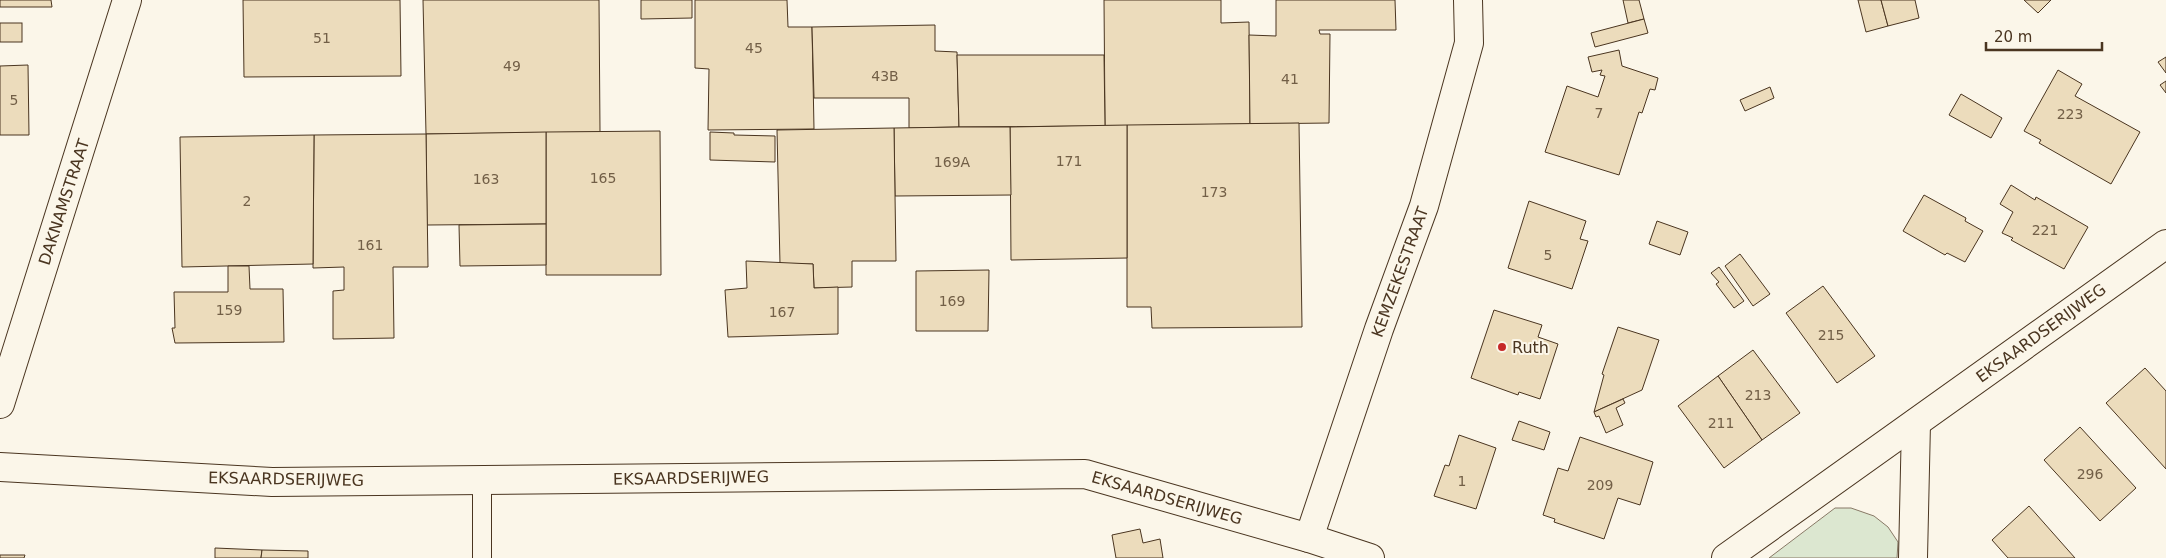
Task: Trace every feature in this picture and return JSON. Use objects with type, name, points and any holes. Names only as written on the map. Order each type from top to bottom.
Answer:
[{"type":"street","name":"DAKNAMSTRAAT","points":[[0,404],[127,0]]},
{"type":"street","name":"KEMZEKESTRAAT","points":[[1309,538],[1379,329],[1424,206],[1469,43],[1468,0]]},
{"type":"street","name":"EKSAARDSERIJWEG","points":[[1726,558],[2166,244]]},
{"type":"street","points":[[1913,558],[1916,423]]},
{"type":"street","name":"EKSAARDSERIJWEG","points":[[0,467],[272,482],[1084,474],[1309,538],[1370,558]]},
{"type":"lane","points":[[482,480],[482,558]]},
{"type":"green space","points":[[1835,508],[1851,508],[1874,516],[1888,527],[1898,542],[1897,558],[1769,558]]},
{"type":"building","points":[[0,0],[51,0],[52,7],[0,7]]},
{"type":"building","points":[[243,0],[400,0],[401,76],[244,77]]},
{"type":"building","points":[[423,0],[599,0],[600,132],[426,134]]},
{"type":"building","points":[[641,0],[692,0],[692,18],[641,19]]},
{"type":"building","points":[[695,0],[787,0],[788,27],[812,27],[814,129],[708,130],[709,69],[695,68]]},
{"type":"building","points":[[1104,0],[1221,0],[1221,23],[1249,22],[1250,124],[1105,126]]},
{"type":"building","points":[[1276,0],[1395,0],[1396,30],[1319,30],[1320,34],[1330,34],[1329,123],[1250,124],[1249,35],[1276,36]]},
{"type":"building","points":[[1623,0],[1639,0],[1644,19],[1628,23]]},
{"type":"building","points":[[1858,0],[1881,0],[1888,26],[1866,32]]},
{"type":"building","points":[[1881,0],[1915,0],[1919,18],[1888,26]]},
{"type":"building","points":[[2024,0],[2051,0],[2038,13]]},
{"type":"building","points":[[1644,19],[1648,33],[1595,47],[1591,33]]},
{"type":"building","points":[[0,23],[22,23],[22,42],[0,42]]},
{"type":"building","points":[[935,25],[935,51],[957,52],[959,127],[909,128],[909,98],[814,98],[812,27]]},
{"type":"building","points":[[1619,50],[1622,66],[1658,78],[1655,90],[1650,89],[1642,113],[1639,112],[1619,175],[1545,152],[1567,86],[1598,97],[1605,76],[1600,75],[1602,70],[1592,72],[1588,57]]},
{"type":"building","points":[[957,55],[1104,55],[1105,126],[959,127]]},
{"type":"building","points":[[2166,57],[2166,73],[2158,62]]},
{"type":"building","points":[[28,65],[29,135],[0,135],[0,66]]},
{"type":"building","points":[[2058,70],[2082,84],[2075,96],[2140,132],[2111,184],[2039,143],[2041,140],[2024,131]]},
{"type":"building","points":[[2166,81],[2166,93],[2160,85]]},
{"type":"building","points":[[1770,87],[1774,98],[1745,111],[1740,100]]},
{"type":"building","points":[[1961,94],[2002,118],[1991,138],[1949,115]]},
{"type":"building","points":[[1299,123],[1302,327],[1152,328],[1151,307],[1127,307],[1127,125]]},
{"type":"building","points":[[1127,125],[1127,258],[1011,260],[1010,127]]},
{"type":"building","points":[[1010,127],[1011,195],[895,196],[894,128]]},
{"type":"building","points":[[894,128],[896,261],[852,261],[852,287],[814,288],[813,264],[780,264],[777,130]]},
{"type":"building","points":[[660,131],[661,275],[546,275],[546,132]]},
{"type":"building","points":[[546,132],[546,224],[427,225],[426,134]]},
{"type":"building","points":[[710,132],[734,133],[734,135],[775,136],[775,162],[710,160]]},
{"type":"building","points":[[426,134],[428,267],[393,267],[394,338],[333,339],[333,291],[344,290],[344,267],[313,268],[314,135]]},
{"type":"building","points":[[314,135],[313,264],[182,267],[180,137]]},
{"type":"building","points":[[2011,185],[2035,200],[2036,197],[2088,227],[2064,269],[2011,240],[2013,238],[2002,233],[2013,212],[2000,204]]},
{"type":"building","points":[[1924,195],[1966,218],[1965,221],[1983,231],[1965,262],[1947,253],[1945,255],[1903,231]]},
{"type":"building","points":[[1529,201],[1586,221],[1580,239],[1588,241],[1572,289],[1508,268]]},
{"type":"building","points":[[1657,221],[1688,232],[1680,255],[1649,244]]},
{"type":"building","points":[[546,224],[546,265],[460,266],[459,225]]},
{"type":"building","points":[[1740,254],[1770,294],[1753,306],[1725,266]]},
{"type":"building","points":[[746,261],[813,264],[814,288],[838,287],[838,334],[728,337],[725,290],[747,288]]},
{"type":"building","points":[[228,266],[249,266],[250,289],[283,289],[284,342],[175,343],[172,328],[175,328],[174,292],[228,292]]},
{"type":"building","points":[[1719,267],[1744,301],[1734,308],[1716,284],[1719,282],[1711,273]]},
{"type":"building","points":[[989,270],[988,331],[916,331],[916,271]]},
{"type":"building","points":[[1823,286],[1875,356],[1837,383],[1786,313]]},
{"type":"building","points":[[1494,310],[1542,325],[1538,337],[1558,344],[1540,399],[1519,392],[1518,395],[1471,378]]},
{"type":"building","points":[[1618,327],[1659,340],[1642,390],[1594,412],[1604,375],[1602,374]]},
{"type":"building","points":[[1753,350],[1800,413],[1762,440],[1718,376]]},
{"type":"building","points":[[2145,368],[2166,391],[2166,469],[2106,403]]},
{"type":"building","points":[[1718,376],[1762,440],[1724,468],[1678,406]]},
{"type":"building","points":[[1623,399],[1625,403],[1616,408],[1623,425],[1606,433],[1599,416],[1596,417],[1594,412]]},
{"type":"building","points":[[1519,421],[1550,432],[1544,450],[1512,440]]},
{"type":"building","points":[[2080,427],[2136,488],[2100,521],[2044,460]]},
{"type":"building","points":[[1459,435],[1496,448],[1476,509],[1434,496],[1445,465],[1449,466]]},
{"type":"building","points":[[1580,437],[1653,462],[1640,505],[1618,498],[1604,539],[1554,522],[1555,519],[1543,515],[1558,468],[1568,471]]},
{"type":"building","points":[[2029,506],[2075,558],[2008,558],[1992,540]]},
{"type":"building","points":[[1140,529],[1143,543],[1160,539],[1163,558],[1116,558],[1112,535]]},
{"type":"building","points":[[215,548],[262,550],[261,558],[215,558]]},
{"type":"building","points":[[262,550],[308,551],[308,558],[261,558]]},
{"type":"building","points":[[0,555],[25,555],[24,558],[0,558]]},
{"type":"place","name":"Ruth","points":[[1502,347]]}]
